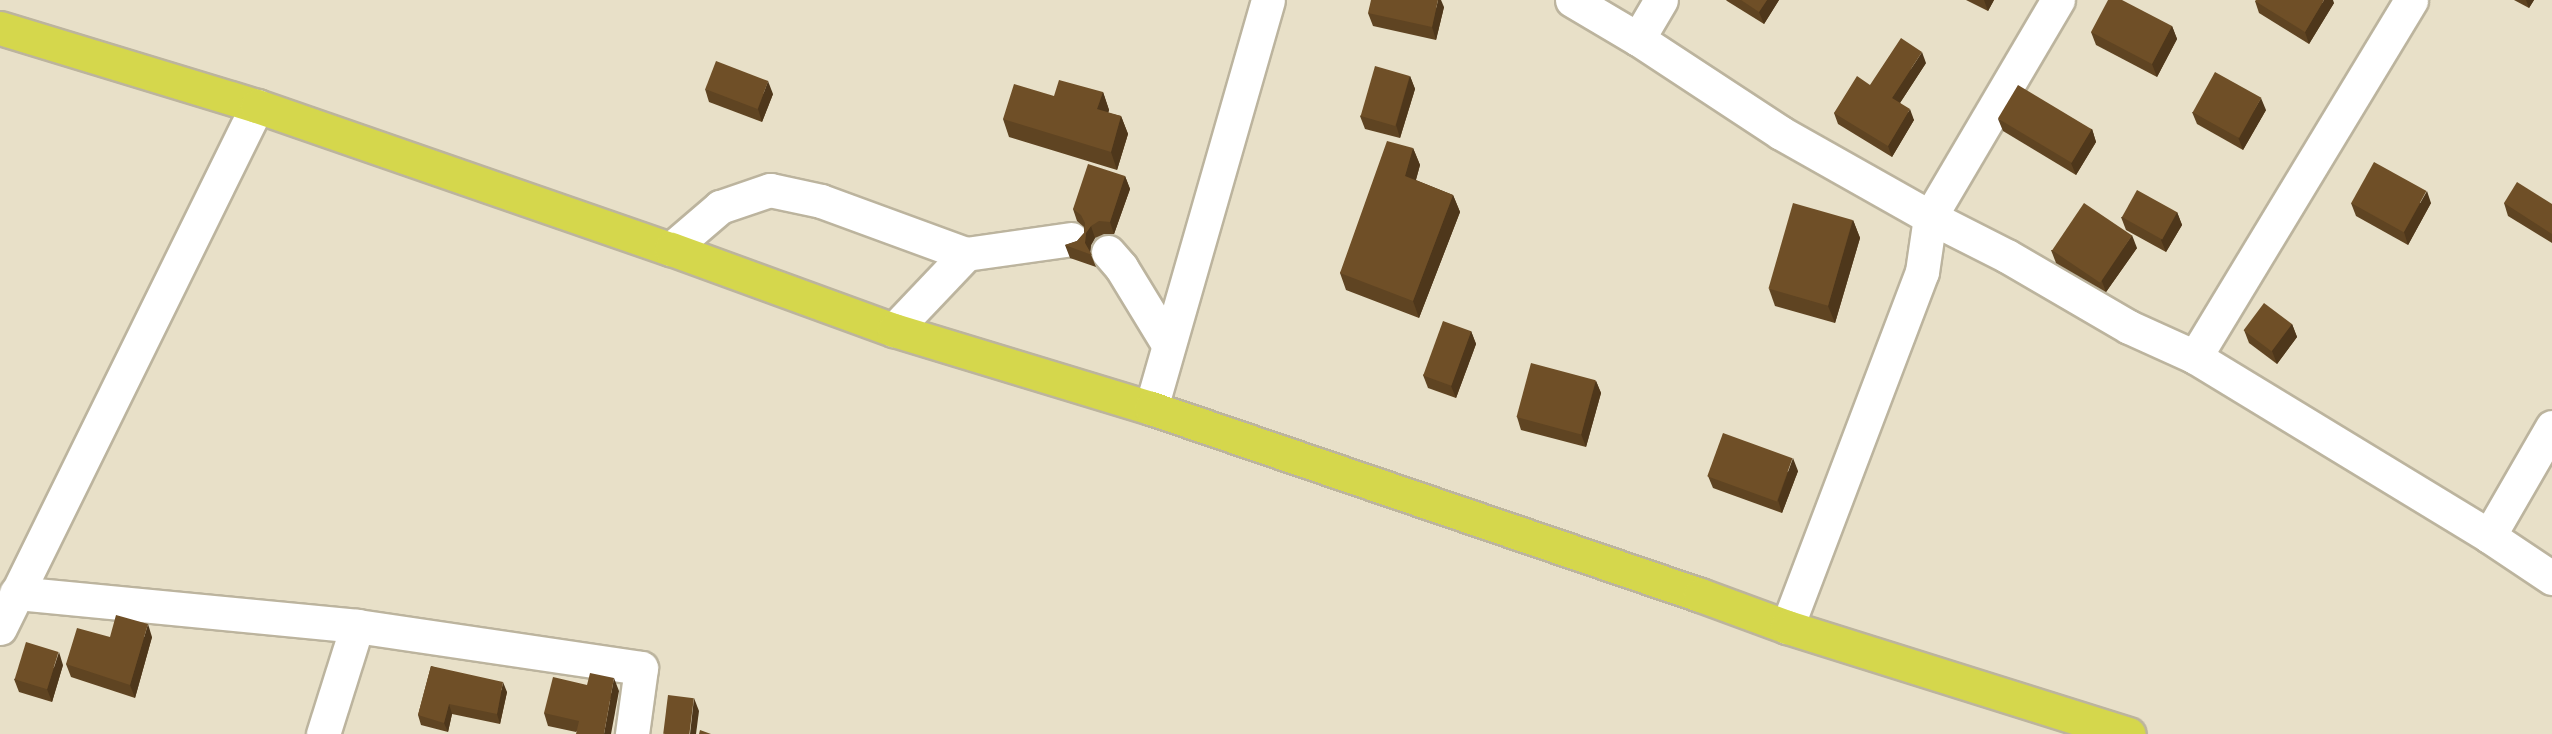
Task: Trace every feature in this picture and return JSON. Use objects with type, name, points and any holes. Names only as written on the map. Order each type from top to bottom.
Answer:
[{"type":"highway","points":[[0,28],[257,106],[671,249],[894,330],[1150,408],[1689,591],[1787,627],[2124,733]]},
{"type":"street","points":[[1150,408],[1268,0]]},
{"type":"street","points":[[1572,0],[1638,39],[1781,133],[1930,217],[2007,256],[2129,327],[2195,357],[2489,536],[2552,578]]},
{"type":"street","points":[[1638,39],[1661,0]]},
{"type":"street","points":[[1787,627],[1922,272],[1930,217],[2058,0]]},
{"type":"street","points":[[2195,357],[2411,0]]},
{"type":"street","points":[[0,628],[257,106]]},
{"type":"street","points":[[671,249],[720,207],[770,190],[821,201],[966,254],[1071,239]]},
{"type":"street","points":[[1108,252],[1121,267],[1168,344]]},
{"type":"street","points":[[894,330],[966,254]]},
{"type":"street","points":[[2489,536],[2552,427]]},
{"type":"street","points":[[16,593],[357,626],[641,668],[632,734]]},
{"type":"street","points":[[323,734],[357,626]]},
{"type":"building","points":[[1371,0],[1438,0],[1432,27],[1368,13]]},
{"type":"building","points":[[1741,0],[1767,0],[1759,12]]},
{"type":"building","points":[[2108,0],[2122,0],[2172,26],[2152,64],[2091,32]]},
{"type":"building","points":[[2256,0],[2324,0],[2305,32]]},
{"type":"building","points":[[1901,38],[1922,52],[1892,98],[1910,109],[1888,146],[1834,113],[1857,76],[1870,85]]},
{"type":"building","points":[[716,61],[768,81],[758,109],[705,89]]},
{"type":"building","points":[[1375,66],[1410,76],[1395,126],[1361,116]]},
{"type":"building","points":[[2215,72],[2261,98],[2239,138],[2193,112]]},
{"type":"building","points":[[1059,80],[1103,92],[1097,109],[1121,116],[1111,152],[1003,119],[1014,84],[1054,96]]},
{"type":"building","points":[[2018,85],[2092,129],[2072,163],[1998,118]]},
{"type":"building","points":[[1387,141],[1413,148],[1405,176],[1453,195],[1413,301],[1340,273]]},
{"type":"building","points":[[2374,162],[2426,191],[2404,232],[2351,203]]},
{"type":"building","points":[[1088,164],[1125,176],[1110,222],[1099,221],[1086,233],[1085,243],[1092,255],[1065,245],[1077,241],[1084,233],[1085,223],[1081,215],[1073,209]]},
{"type":"building","points":[[2517,182],[2552,204],[2552,234],[2504,203]]},
{"type":"building","points":[[2137,190],[2177,212],[2162,239],[2122,217]]},
{"type":"building","points":[[1793,203],[1853,220],[1828,306],[1768,289]]},
{"type":"building","points":[[2084,203],[2132,235],[2100,283],[2052,250]]},
{"type":"building","points":[[2264,303],[2292,324],[2271,351],[2244,330]]},
{"type":"building","points":[[1443,321],[1471,331],[1451,386],[1423,376]]},
{"type":"building","points":[[1531,363],[1596,380],[1581,434],[1517,417]]},
{"type":"building","points":[[1723,433],[1793,458],[1777,502],[1707,476]]},
{"type":"building","points":[[116,615],[148,624],[130,685],[66,664],[77,628],[110,637]]},
{"type":"building","points":[[26,642],[59,652],[47,689],[15,679]]},
{"type":"building","points":[[431,666],[503,682],[497,714],[449,704],[444,723],[418,715]]},
{"type":"building","points":[[590,673],[614,678],[604,734],[576,734],[579,721],[544,713],[553,677],[587,685]]},
{"type":"building","points":[[668,695],[694,698],[689,734],[663,734]]},
{"type":"building","points":[[700,730],[711,734],[699,734]]}]
